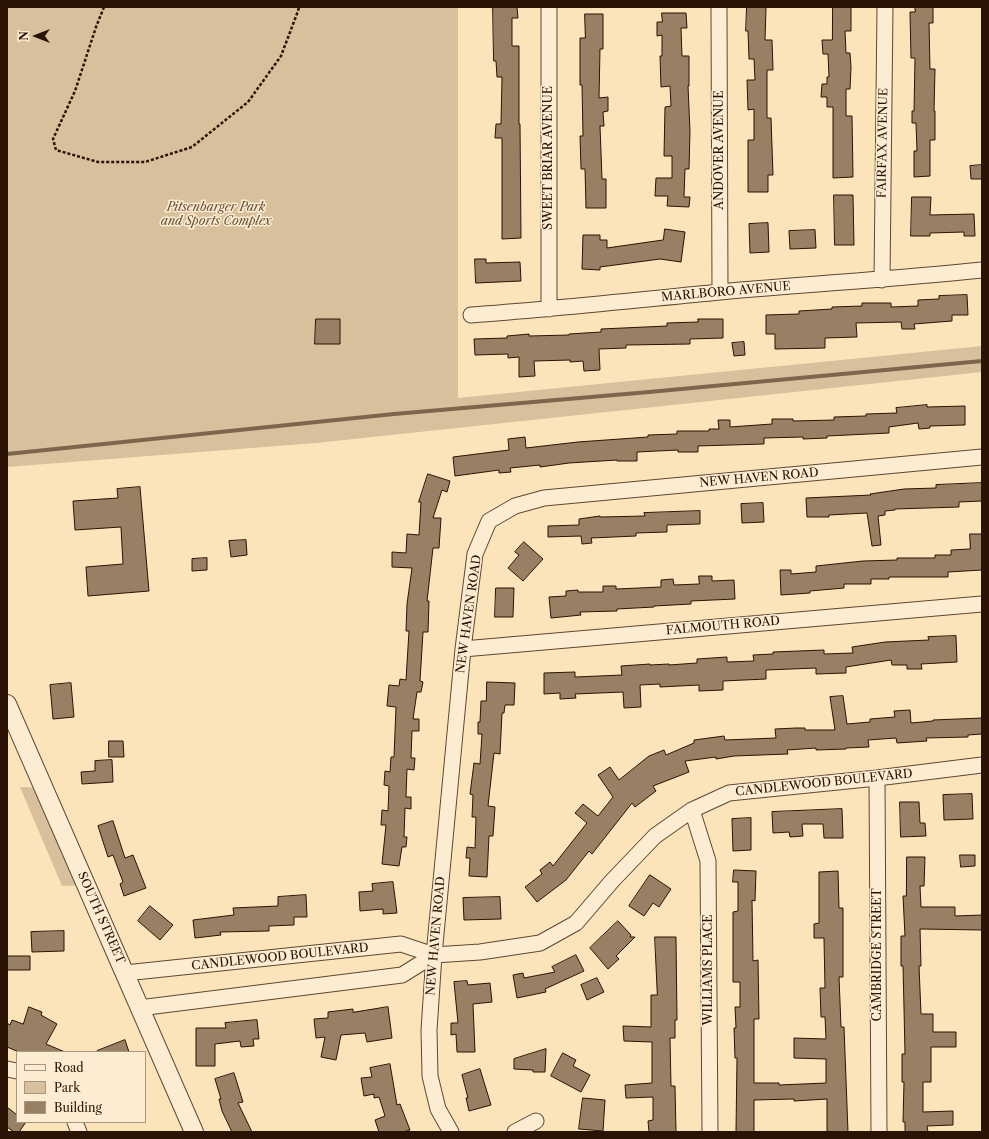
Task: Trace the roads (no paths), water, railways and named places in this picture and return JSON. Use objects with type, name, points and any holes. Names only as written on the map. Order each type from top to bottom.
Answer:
[{"type":"street","name":"SWEET BRIAR AVENUE","points":[[549,7],[549,309]]},
{"type":"street","name":"ANDOVER AVENUE","points":[[719,7],[720,292]]},
{"type":"street","name":"FAIRFAX AVENUE","points":[[882,280],[885,7]]},
{"type":"street","name":"MARLBORO AVENUE","points":[[471,315],[982,270]]},
{"type":"street","name":"NEW HAVEN ROAD","points":[[451,1132],[438,1109],[430,1076],[429,1030],[434,955],[463,649],[475,554],[489,521],[515,506],[544,498],[982,457]]},
{"type":"street","name":"FALMOUTH ROAD","points":[[463,649],[982,604]]},
{"type":"street","name":"SOUTH STREET","points":[[7,704],[194,1132]]},
{"type":"street","name":"CANDLEWOOD BOULEVARD","points":[[125,973],[401,944],[434,955],[480,952],[540,943],[576,923],[612,881],[656,836],[692,810],[729,793],[877,778],[982,765]]},
{"type":"street","name":"CAMBRIDGE STREET","points":[[877,778],[879,1132]]},
{"type":"street","name":"WILLIAMS PLACE","points":[[692,810],[708,861],[710,1132]]},
{"type":"street","name":"CANDLEWOOD BOULEVARD","points":[[139,1008],[402,975],[434,955]]},
{"type":"street","points":[[515,1132],[536,1121]]},
{"type":"waterway","points":[[7,454],[394,414],[982,361]]},
{"type":"park label","name":"Pitsenbarger Park and Sports Complex","points":[[216,215]]}]
